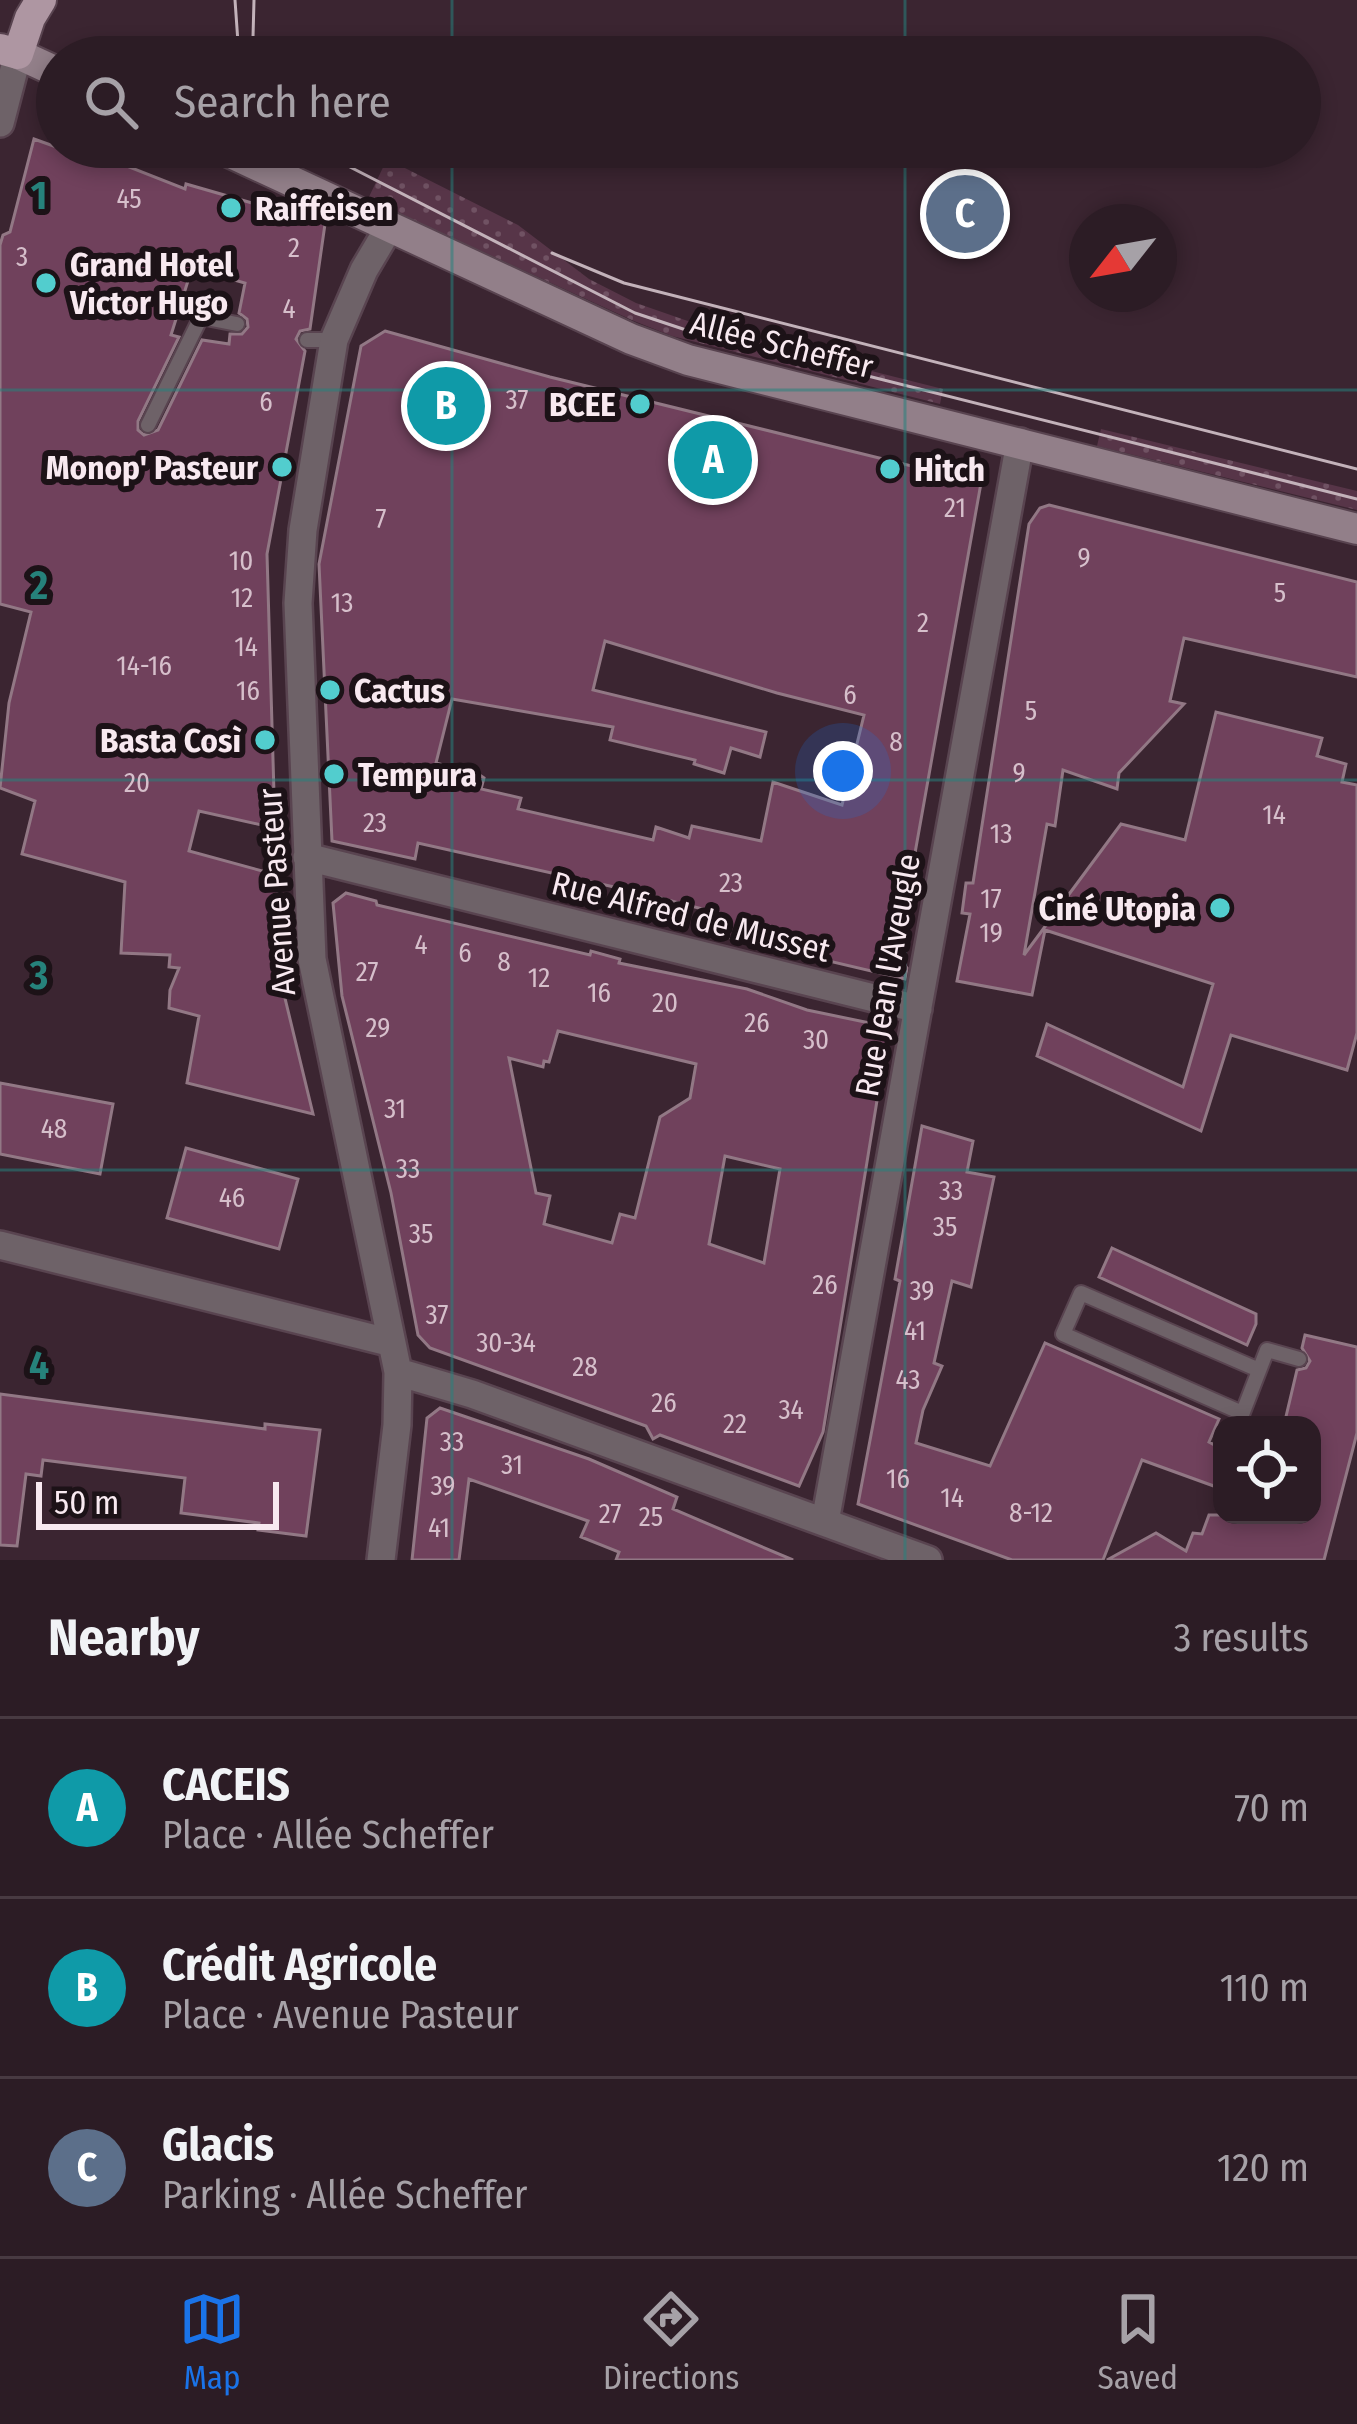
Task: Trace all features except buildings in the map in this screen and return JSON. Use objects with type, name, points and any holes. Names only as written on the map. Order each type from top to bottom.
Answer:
[{"type":"main road","points":[[9,51],[41,0]]},
{"type":"street","points":[[0,123],[9,51]]},
{"type":"street","name":"Allée Scheffer","points":[[264,168],[631,339],[688,360],[1357,529]]},
{"type":"street","name":"Avenue Pasteur","points":[[381,1560],[397,1425],[398,1372],[312,959],[298,603],[320,340],[390,226]]},
{"type":"street","name":"Rue Jean l'Aveugle","points":[[825,1522],[1020,442]]},
{"type":"street","name":"Rue Alfred de Musset","points":[[307,857],[917,1010]]},
{"type":"street","points":[[0,1244],[392,1343]]},
{"type":"street","points":[[398,1372],[472,1394],[928,1560]]},
{"type":"lane","points":[[148,425],[200,317],[237,324]]},
{"type":"lane","points":[[1234,1416],[1063,1334],[1082,1293],[1258,1370]]},
{"type":"lane","points":[[1241,1416],[1267,1350],[1299,1359]]},
{"type":"shaded area","points":[[383,168],[405,168],[518,225],[589,279],[636,303],[728,335],[943,389],[940,404],[672,336],[368,199]]},
{"type":"shaded area","points":[[1101,429],[1357,491],[1357,510],[1097,446]]},
{"type":"tram line","points":[[235,0],[238,36]]},
{"type":"tram line","points":[[253,36],[254,0]]},
{"type":"tram line","points":[[352,168],[635,313],[689,331],[1357,499]]},
{"type":"tram line","points":[[552,253],[624,283],[1357,469]]},
{"type":"place","name":"Raiffeisen","points":[[231,208]]},
{"type":"place","name":"Glacis","points":[[965,214]]},
{"type":"place","name":"Grand Hotel Victor Hugo","points":[[46,283]]},
{"type":"place","name":"BCEE","points":[[640,404]]},
{"type":"place","name":"Crédit Agricole","points":[[446,406]]},
{"type":"place","name":"CACEIS","points":[[713,460]]},
{"type":"place","name":"Monop' Pasteur","points":[[282,467]]},
{"type":"place","name":"Hitch","points":[[890,469]]},
{"type":"place","name":"Cactus","points":[[330,690]]},
{"type":"place","name":"Basta Così","points":[[265,740]]},
{"type":"place","name":"Tempura","points":[[334,774]]},
{"type":"place","name":"Ciné Utopia","points":[[1220,908]]}]
